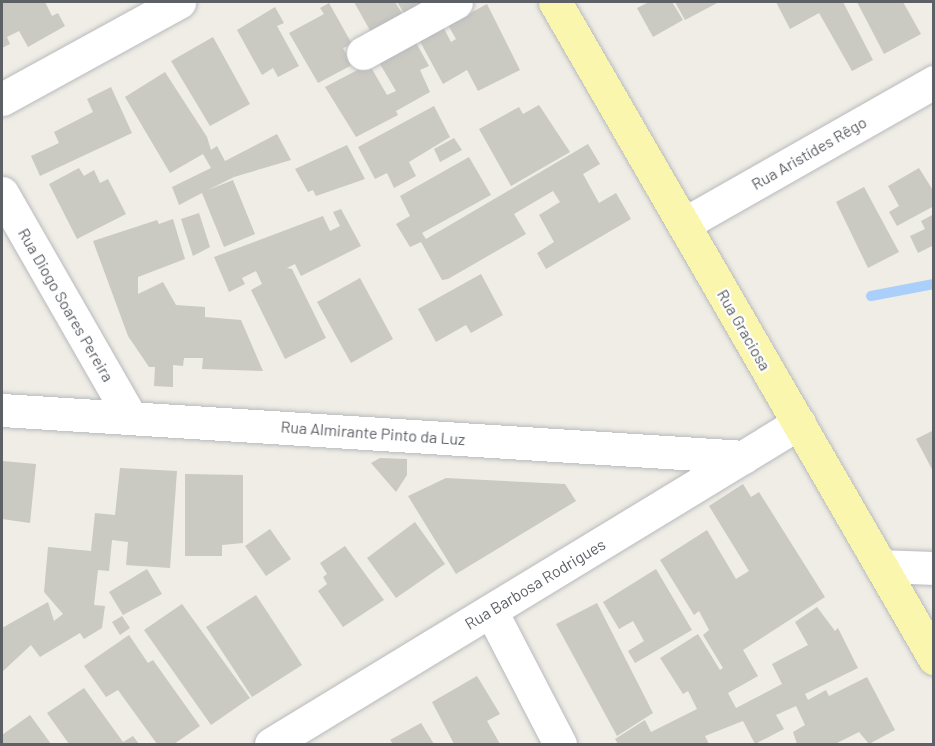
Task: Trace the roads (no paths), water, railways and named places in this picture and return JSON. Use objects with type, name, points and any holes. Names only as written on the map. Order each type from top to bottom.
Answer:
[{"type":"main road","name":"Rua Graciosa","points":[[555,2],[933,658]]},
{"type":"street","points":[[2,99],[179,2]]},
{"type":"street","points":[[363,53],[456,2]]},
{"type":"street","name":"Rua Aristídes Rêgo","points":[[684,224],[933,82]]},
{"type":"street","name":"Rua Diogo Soares Pereira","points":[[2,193],[131,418]]},
{"type":"street","name":"Rua Almirante Pinto da Luz","points":[[2,410],[744,457]]},
{"type":"street","name":"Rua Barbosa Rodrigues","points":[[271,744],[312,733],[491,611],[799,423]]},
{"type":"street","points":[[881,566],[933,568]]},
{"type":"street","points":[[491,611],[560,744]]},
{"type":"waterway","points":[[871,296],[934,284]]}]
